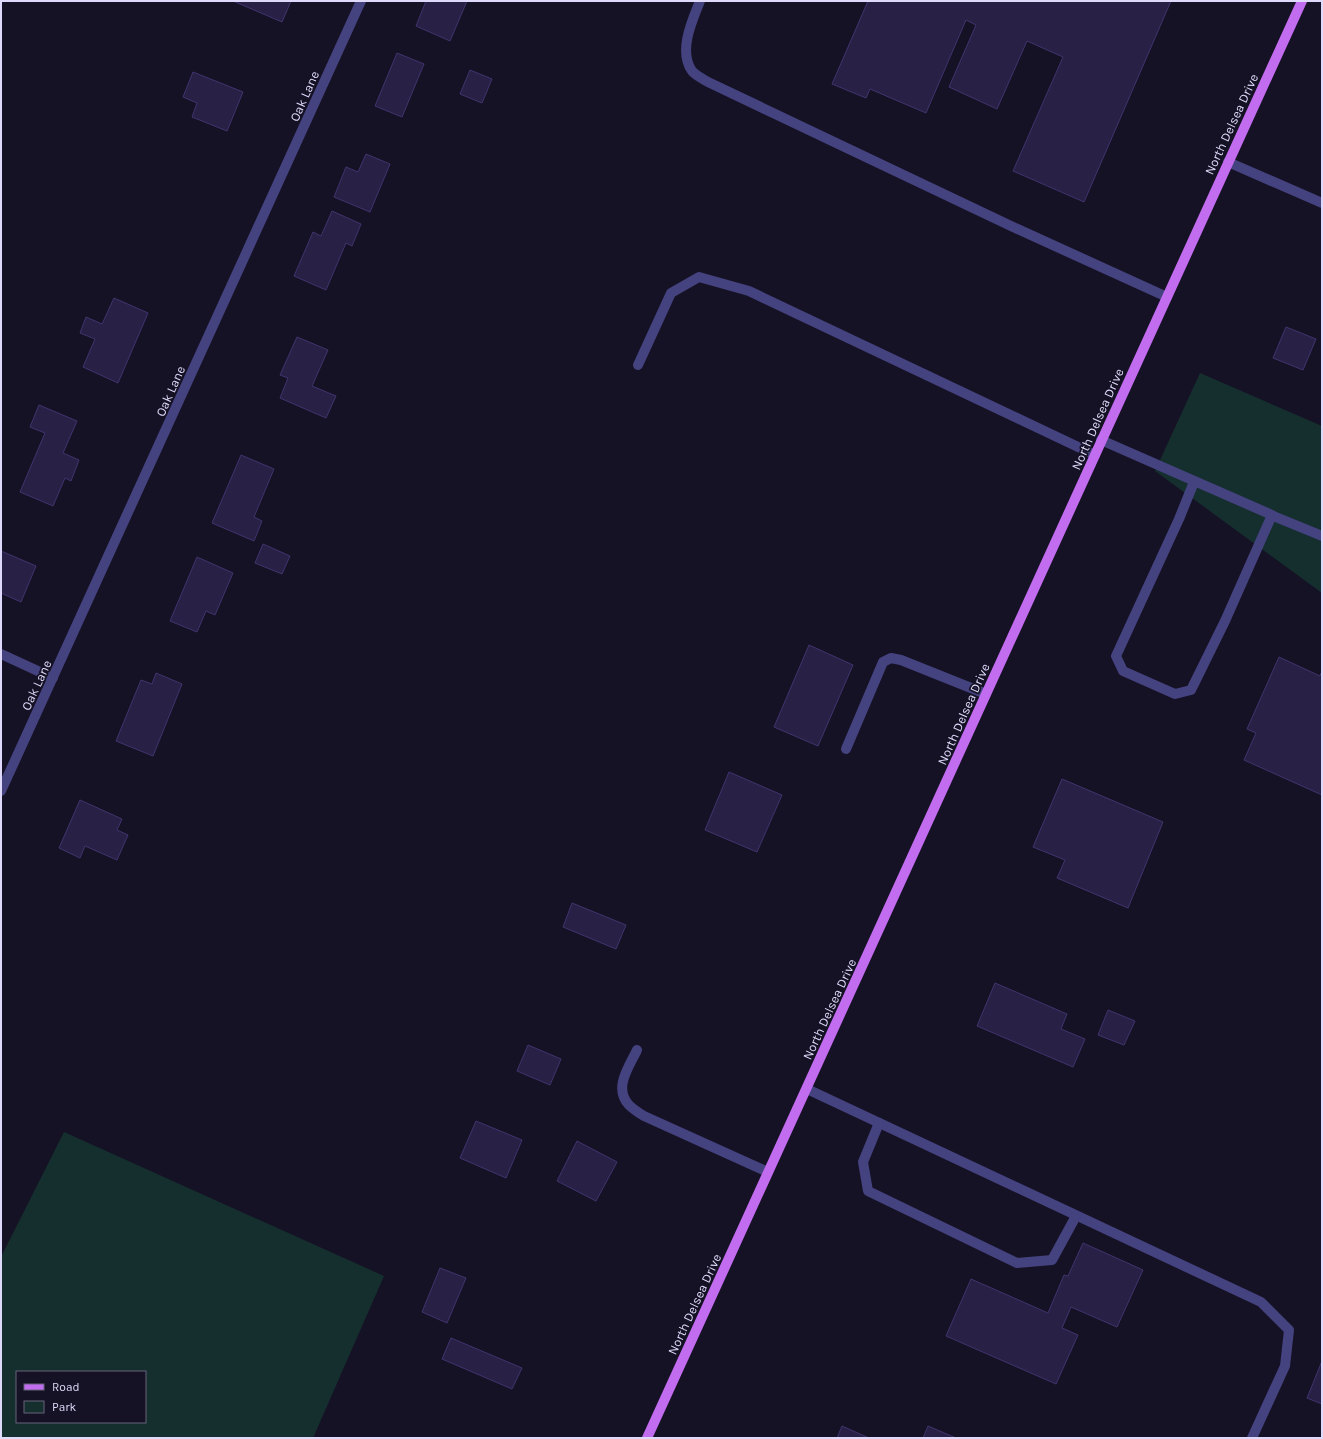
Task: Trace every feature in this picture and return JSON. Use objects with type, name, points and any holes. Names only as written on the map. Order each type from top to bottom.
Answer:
[{"type":"main road","name":"North Delsea Drive","points":[[647,1438],[1302,1]]},
{"type":"street","name":"Oak Lane","points":[[1,791],[54,678],[361,1]]},
{"type":"street","points":[[700,1],[691,24],[685,52],[692,71],[708,82],[1011,226],[1166,297]]},
{"type":"street","points":[[1228,162],[1322,203]]},
{"type":"street","points":[[638,365],[671,293],[698,278],[750,291],[1095,455]]},
{"type":"street","points":[[1101,440],[1194,482],[1322,536]]},
{"type":"street","points":[[1194,482],[1179,519],[1116,656],[1124,671],[1175,694],[1191,690],[1225,621],[1271,515]]},
{"type":"street","points":[[1,654],[54,678]]},
{"type":"street","points":[[846,749],[883,662],[891,658],[901,660],[986,694]]},
{"type":"street","points":[[637,1050],[623,1079],[622,1090],[628,1104],[644,1116],[768,1172]]},
{"type":"street","points":[[807,1089],[1261,1302],[1289,1330],[1285,1366],[1252,1438]]},
{"type":"street","points":[[879,1123],[863,1162],[868,1191],[1017,1263],[1052,1260],[1076,1216]]},
{"type":"green space","points":[[1200,373],[1322,426],[1322,593],[1155,471]]},
{"type":"green space","points":[[64,1132],[384,1276],[313,1438],[1,1438],[1,1257]]},
{"type":"building","points":[[233,1],[291,1],[282,22]]},
{"type":"building","points":[[426,1],[467,1],[450,41],[416,26]]},
{"type":"building","points":[[868,1],[1171,1],[1084,202],[1013,171],[1063,57],[1027,41],[997,109],[949,87],[976,25],[966,20],[926,113],[870,89],[866,98],[832,84]]},
{"type":"building","points":[[397,53],[424,64],[402,117],[375,106]]},
{"type":"building","points":[[470,70],[492,79],[482,103],[460,94]]},
{"type":"building","points":[[193,72],[243,92],[227,131],[192,117],[197,103],[183,97]]},
{"type":"building","points":[[366,154],[390,164],[370,212],[334,197],[346,167],[358,172]]},
{"type":"building","points":[[332,211],[361,224],[352,246],[346,243],[326,290],[294,276],[313,232],[321,236]]},
{"type":"building","points":[[114,298],[148,313],[118,383],[83,367],[95,339],[80,333],[86,317],[102,324]]},
{"type":"building","points":[[1286,327],[1316,339],[1303,370],[1273,358]]},
{"type":"building","points":[[297,337],[328,350],[312,386],[336,396],[326,418],[280,398],[288,378],[280,375]]},
{"type":"building","points":[[39,405],[77,421],[63,453],[79,460],[71,481],[65,478],[53,506],[20,492],[45,433],[30,427]]},
{"type":"building","points":[[241,455],[274,469],[254,517],[262,521],[254,541],[212,523]]},
{"type":"building","points":[[263,544],[290,556],[282,574],[255,563]]},
{"type":"building","points":[[1,551],[36,566],[21,602],[1,593]]},
{"type":"building","points":[[197,557],[233,573],[215,615],[206,611],[197,632],[170,621]]},
{"type":"building","points":[[809,645],[853,665],[818,746],[774,727]]},
{"type":"building","points":[[1279,657],[1320,676],[1322,671],[1322,795],[1244,760],[1256,733],[1247,729]]},
{"type":"building","points":[[156,673],[182,684],[153,756],[116,741],[141,680],[152,684]]},
{"type":"building","points":[[729,772],[782,795],[757,852],[705,830]]},
{"type":"building","points":[[1062,779],[1163,822],[1128,908],[1057,878],[1065,860],[1033,847]]},
{"type":"building","points":[[80,800],[122,819],[117,830],[128,835],[117,860],[85,846],[80,858],[59,848]]},
{"type":"building","points":[[572,903],[626,925],[616,949],[563,927]]},
{"type":"building","points":[[995,983],[1067,1014],[1061,1029],[1085,1039],[1073,1067],[977,1026]]},
{"type":"building","points":[[1108,1010],[1135,1021],[1124,1045],[1098,1035]]},
{"type":"building","points":[[528,1045],[561,1059],[550,1085],[517,1071]]},
{"type":"building","points":[[476,1121],[522,1140],[506,1178],[460,1158]]},
{"type":"building","points":[[577,1141],[617,1162],[596,1201],[557,1181]]},
{"type":"building","points":[[1083,1243],[1143,1270],[1117,1327],[1071,1307],[1062,1328],[1078,1335],[1056,1384],[946,1336],[971,1279],[1048,1313],[1064,1275],[1068,1276]]},
{"type":"building","points":[[440,1268],[466,1278],[447,1323],[422,1312]]},
{"type":"building","points":[[451,1338],[522,1368],[512,1389],[442,1359]]},
{"type":"building","points":[[1322,1361],[1322,1404],[1307,1398]]},
{"type":"building","points":[[842,1426],[869,1438],[837,1438]]},
{"type":"building","points":[[928,1426],[956,1438],[923,1438]]}]
